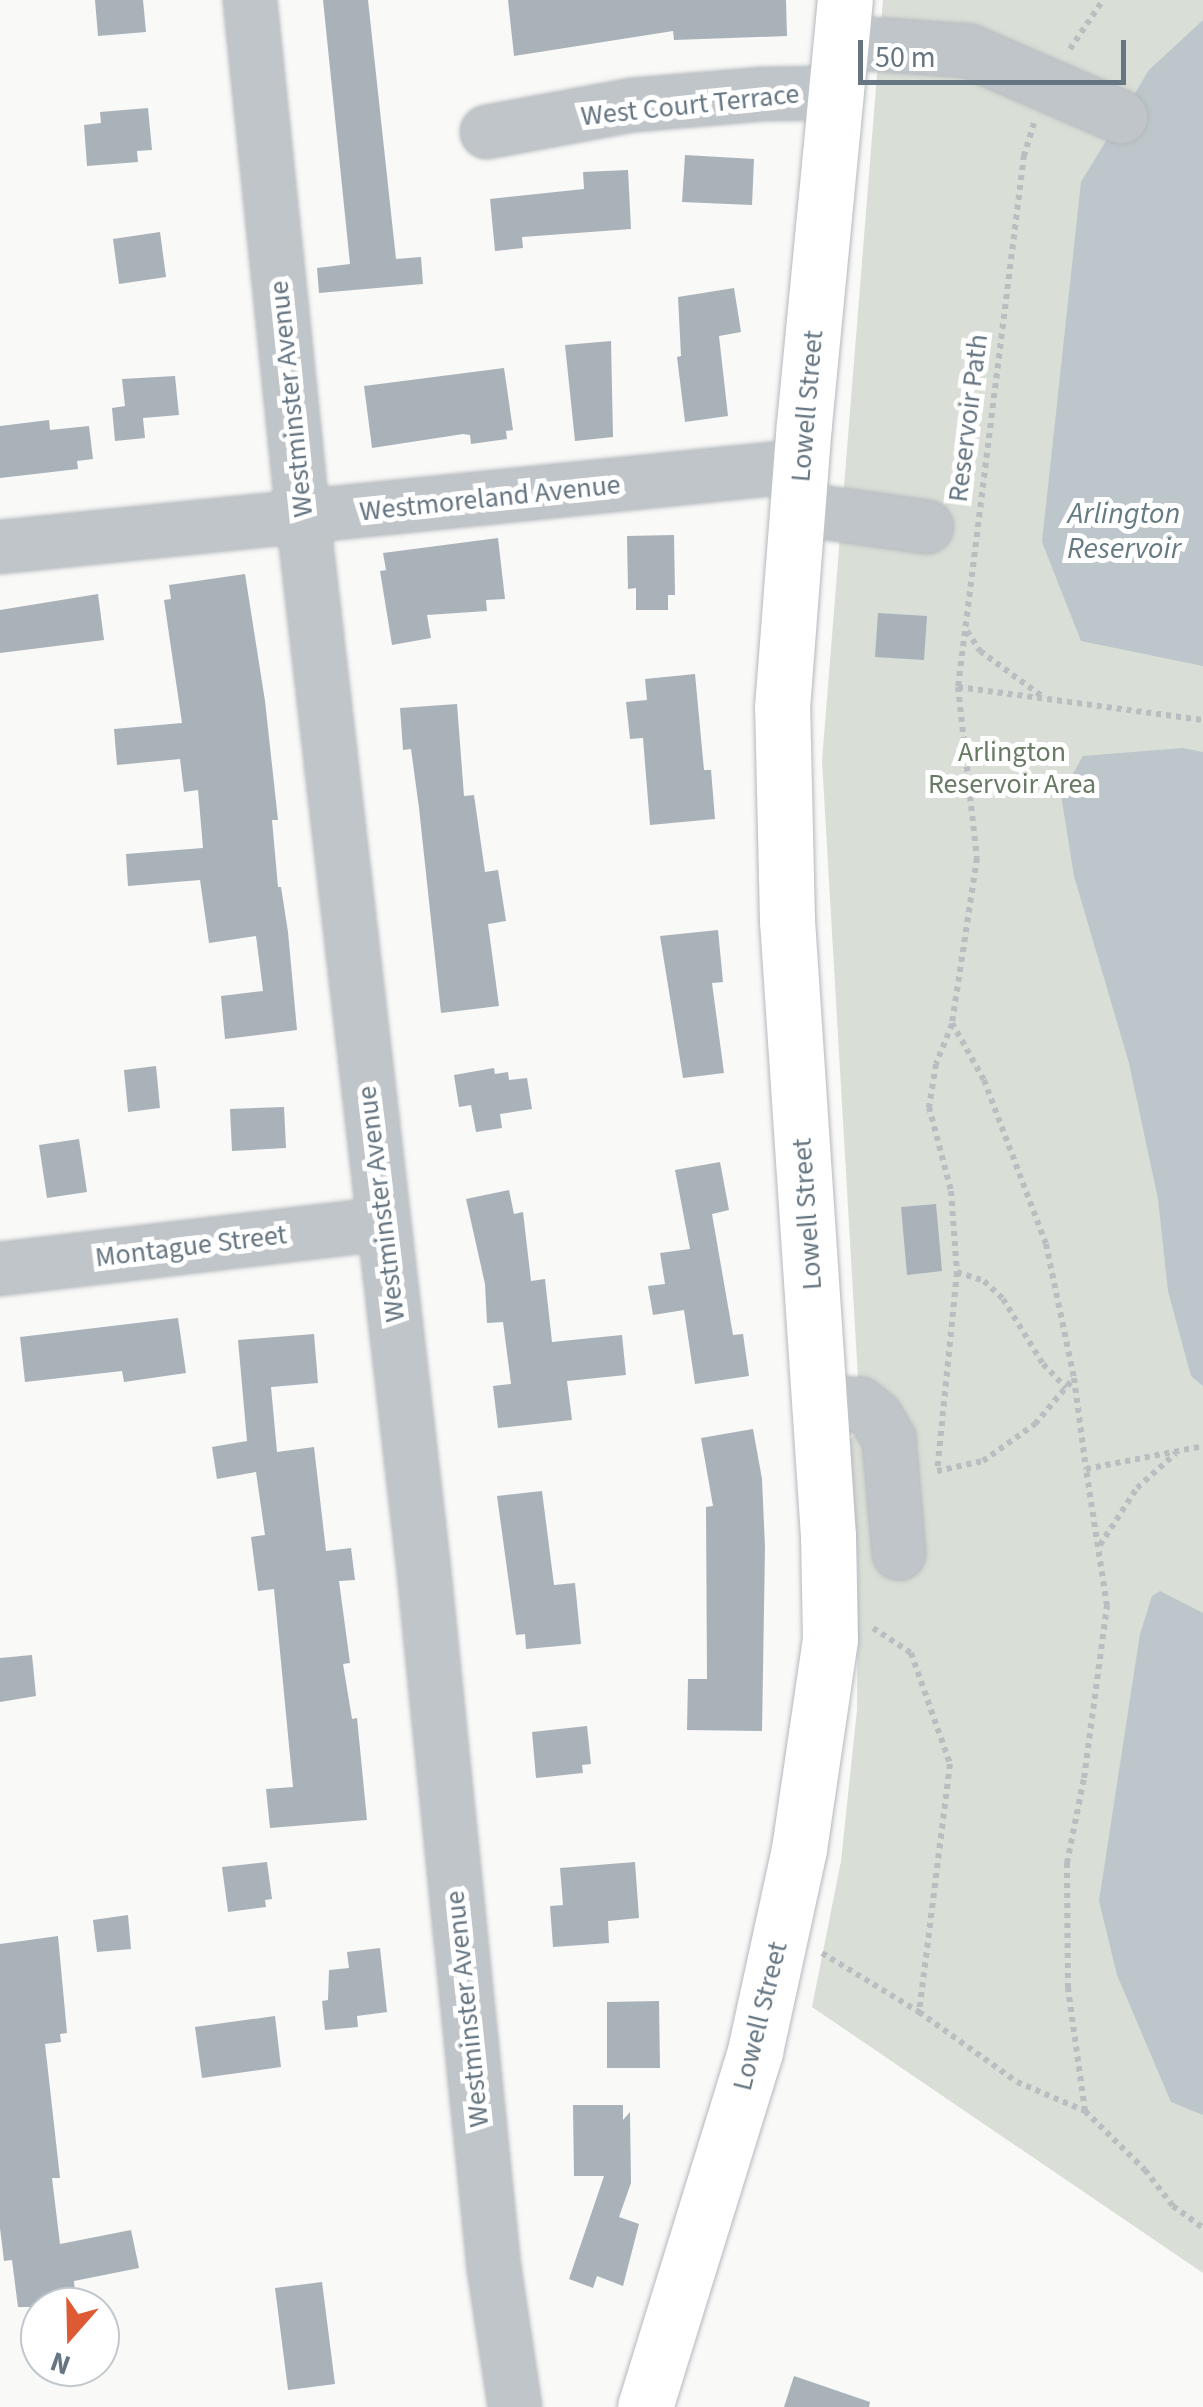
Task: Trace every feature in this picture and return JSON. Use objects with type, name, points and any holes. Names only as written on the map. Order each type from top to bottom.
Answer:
[{"type":"main road","name":"Lowell Street","points":[[645,2407],[754,2051],[800,1849],[830,1640],[788,921],[782,708],[841,45]]},
{"type":"street","name":"Westminster Avenue","points":[[250,0],[302,517],[423,1562],[494,2268],[515,2407]]},
{"type":"street","name":"West Court Terrace","points":[[487,132],[633,105],[841,45],[990,56],[1120,117]]},
{"type":"street","name":"Westmoreland Avenue","points":[[0,547],[302,517],[799,488],[926,527]]},
{"type":"street","name":"Montague Street","points":[[0,1269],[383,1224]]},
{"type":"street","points":[[819,1402],[860,1404],[876,1417],[889,1440],[900,1554]]},
{"type":"path","name":"Reservoir Path","points":[[1024,155],[958,688],[977,858],[952,1023],[936,1064],[929,1107],[951,1191],[957,1272],[937,1471],[983,1461],[1035,1424],[1066,1388]]},
{"type":"path","points":[[966,626],[971,642],[980,651],[1034,693],[1053,701]]},
{"type":"path","points":[[958,688],[1203,720]]},
{"type":"path","points":[[952,1023],[984,1080],[1046,1244],[1074,1378],[1100,1546],[1107,1606],[1084,1778],[1067,1863],[1068,1988],[1085,2111]]},
{"type":"path","points":[[957,1272],[984,1281],[1003,1299],[1043,1364],[1066,1388],[1074,1378]]},
{"type":"path","points":[[1086,1469],[1203,1446]]},
{"type":"path","points":[[1100,1546],[1136,1488],[1178,1452]]},
{"type":"path","points":[[829,1591],[844,1594],[863,1622],[911,1653],[950,1764],[919,2012]]},
{"type":"path","points":[[814,1948],[919,2012],[1018,2082],[1085,2111],[1146,2170],[1173,2206],[1203,2228]]},
{"type":"green space","name":"Arlington Reservoir Area","points":[[883,0],[1203,0],[1203,2273],[812,2007],[841,1861],[857,1710],[858,1570],[849,1440],[861,1430],[822,761]]},
{"type":"water","name":"Arlington Reservoir","points":[[1203,20],[1203,666],[1081,641],[1042,542],[1081,182],[1149,70]]},
{"type":"water","points":[[1183,748],[1203,752],[1203,1386],[1191,1376],[1168,1291],[1158,1199],[1129,1063],[1074,876],[1061,795],[1083,756]]},
{"type":"water","points":[[1160,1591],[1203,1613],[1203,2115],[1171,2102],[1117,1975],[1099,1901],[1140,1634],[1152,1596]]},
{"type":"building","points":[[95,0],[143,0],[146,32],[98,36]]},
{"type":"building","points":[[323,0],[368,0],[396,259],[421,257],[423,284],[319,293],[317,268],[350,264]]},
{"type":"building","points":[[508,0],[786,0],[787,36],[674,40],[673,31],[514,56]]},
{"type":"building","points":[[148,108],[152,150],[137,151],[138,162],[87,166],[84,125],[101,123],[100,112]]},
{"type":"building","points":[[685,155],[754,159],[752,205],[682,202]]},
{"type":"building","points":[[628,170],[631,229],[522,237],[523,248],[495,251],[490,199],[584,189],[583,172]]},
{"type":"building","points":[[160,232],[166,277],[119,284],[113,239]]},
{"type":"building","points":[[734,288],[741,332],[719,336],[728,416],[685,422],[677,357],[681,356],[678,297]]},
{"type":"building","points":[[611,341],[613,437],[575,441],[565,345]]},
{"type":"building","points":[[504,368],[513,430],[506,431],[507,439],[471,444],[470,435],[463,434],[372,448],[364,386]]},
{"type":"building","points":[[175,376],[179,415],[143,418],[145,438],[115,441],[112,408],[125,406],[122,379]]},
{"type":"building","points":[[49,420],[50,430],[89,426],[93,459],[77,461],[78,469],[0,478],[0,426]]},
{"type":"building","points":[[674,535],[675,595],[668,595],[668,610],[636,610],[636,588],[628,589],[627,536]]},
{"type":"building","points":[[498,538],[505,599],[486,600],[487,611],[427,615],[431,638],[392,645],[380,571],[386,570],[383,553]]},
{"type":"building","points":[[245,574],[265,701],[278,820],[272,820],[278,887],[288,932],[297,1030],[225,1039],[221,996],[263,991],[256,936],[209,943],[200,880],[128,886],[126,854],[203,848],[198,790],[184,792],[180,759],[117,765],[114,729],[182,723],[164,600],[171,599],[169,585]]},
{"type":"building","points":[[98,594],[104,640],[0,653],[0,610]]},
{"type":"building","points":[[878,613],[927,616],[924,660],[875,657]]},
{"type":"building","points":[[695,674],[704,770],[711,770],[715,819],[650,825],[643,738],[630,739],[626,702],[647,700],[645,679]]},
{"type":"building","points":[[457,704],[464,796],[474,795],[485,872],[498,870],[506,921],[488,924],[499,1006],[441,1013],[419,808],[411,749],[403,750],[400,708]]},
{"type":"building","points":[[718,930],[723,982],[712,983],[724,1073],[683,1078],[660,936]]},
{"type":"building","points":[[156,1066],[160,1108],[128,1112],[124,1070]]},
{"type":"building","points":[[494,1068],[495,1074],[508,1072],[509,1080],[527,1078],[532,1109],[500,1114],[502,1128],[476,1132],[471,1105],[459,1107],[454,1075]]},
{"type":"building","points":[[284,1107],[286,1148],[232,1151],[230,1109]]},
{"type":"building","points":[[79,1139],[87,1192],[47,1198],[39,1145]]},
{"type":"building","points":[[720,1162],[729,1210],[712,1214],[733,1335],[743,1334],[749,1376],[695,1384],[684,1310],[653,1315],[648,1286],[665,1284],[660,1253],[690,1249],[675,1170]]},
{"type":"building","points":[[509,1190],[514,1214],[523,1212],[531,1281],[545,1279],[552,1342],[622,1335],[626,1375],[567,1381],[572,1420],[498,1428],[493,1386],[511,1384],[503,1322],[487,1323],[485,1284],[466,1199]]},
{"type":"building","points":[[936,1204],[942,1271],[907,1275],[901,1207]]},
{"type":"building","points":[[178,1318],[186,1373],[124,1382],[122,1371],[25,1382],[20,1337]]},
{"type":"building","points":[[314,1334],[318,1383],[271,1387],[277,1452],[314,1447],[326,1551],[351,1548],[355,1580],[339,1581],[350,1663],[343,1664],[352,1719],[357,1718],[367,1820],[270,1828],[266,1789],[293,1787],[274,1589],[258,1591],[251,1537],[265,1535],[256,1472],[217,1479],[212,1447],[247,1441],[238,1340]]},
{"type":"building","points":[[753,1429],[762,1479],[765,1547],[762,1731],[687,1730],[688,1679],[707,1679],[706,1507],[713,1506],[701,1438]]},
{"type":"building","points":[[542,1491],[554,1585],[575,1583],[581,1644],[526,1649],[525,1634],[516,1635],[497,1496]]},
{"type":"building","points":[[32,1655],[36,1696],[0,1702],[0,1658]]},
{"type":"building","points":[[587,1726],[591,1764],[582,1765],[583,1773],[536,1778],[532,1732]]},
{"type":"building","points":[[267,1862],[272,1899],[265,1900],[266,1907],[228,1912],[222,1867]]},
{"type":"building","points":[[635,1862],[639,1918],[608,1921],[609,1943],[553,1947],[550,1906],[563,1905],[560,1868]]},
{"type":"building","points":[[128,1915],[131,1949],[97,1952],[93,1920]]},
{"type":"building","points":[[58,1936],[67,2033],[60,2034],[61,2042],[45,2044],[60,2178],[52,2178],[60,2244],[131,2230],[139,2268],[74,2281],[74,2287],[20,2287],[20,2307],[12,2260],[4,2261],[0,2228],[0,1944]]},
{"type":"building","points":[[380,1948],[387,2012],[357,2016],[358,2027],[325,2030],[322,2001],[328,2000],[329,1970],[349,1968],[347,1952]]},
{"type":"building","points":[[659,2001],[660,2068],[607,2068],[607,2002]]},
{"type":"building","points":[[275,2016],[281,2067],[202,2078],[195,2027]]},
{"type":"building","points":[[573,2105],[623,2105],[623,2120],[630,2112],[631,2183],[619,2217],[639,2224],[623,2286],[597,2276],[593,2288],[569,2279],[604,2176],[574,2176]]},
{"type":"building","points":[[322,2282],[335,2384],[288,2390],[275,2288]]},
{"type":"building","points":[[794,2376],[870,2402],[869,2407],[784,2407]]}]
